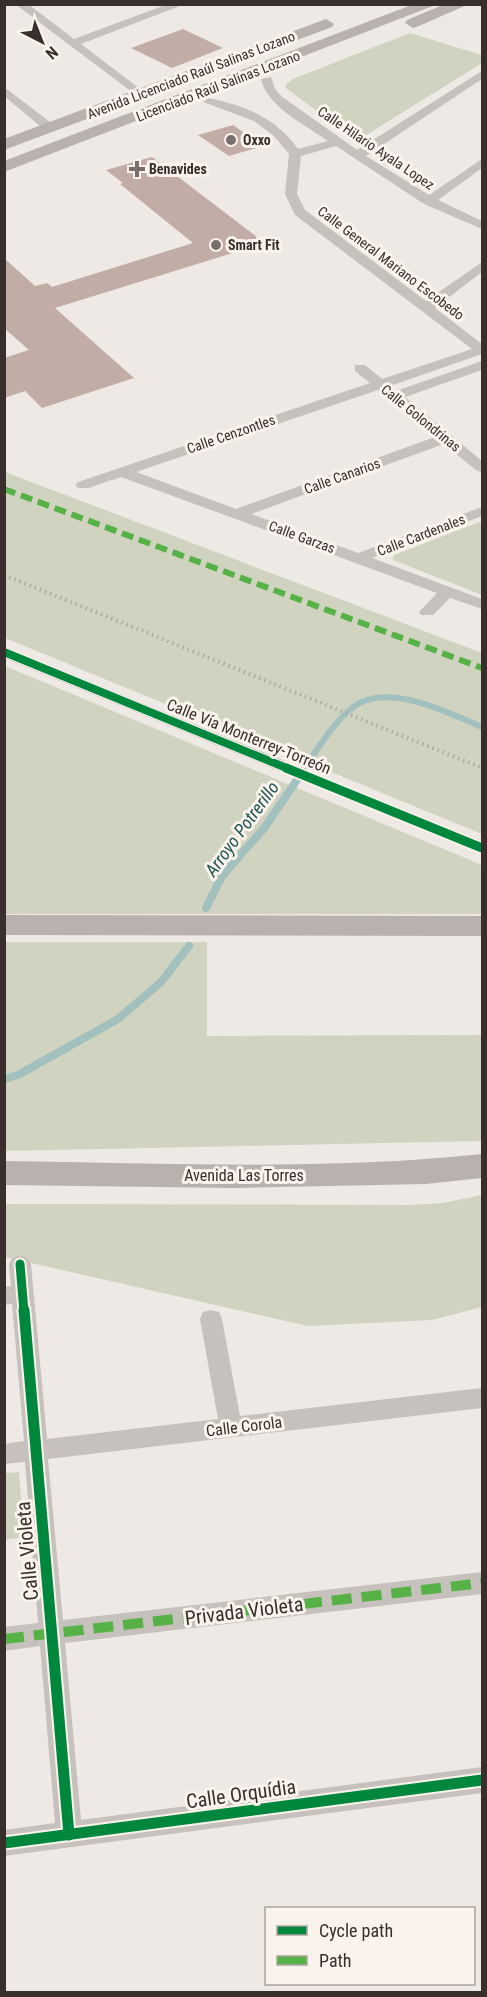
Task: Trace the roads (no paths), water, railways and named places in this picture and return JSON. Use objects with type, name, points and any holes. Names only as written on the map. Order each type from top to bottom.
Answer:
[{"type":"main road","name":"Licenciado Raúl Salinas Lozano","points":[[4,167],[430,4]]},
{"type":"main road","points":[[38,154],[40,147],[50,141],[142,105],[148,91],[156,97],[175,103],[209,102],[461,4]]},
{"type":"main road","name":"Avenida Licenciado Raúl Salinas Lozano","points":[[4,145],[345,17]]},
{"type":"main road","points":[[4,925],[483,926]]},
{"type":"main road","name":"Avenida Las Torres","points":[[4,1173],[235,1176],[426,1172],[483,1166]]},
{"type":"street","points":[[23,7],[39,4]]},
{"type":"street","points":[[73,43],[180,4]]},
{"type":"street","points":[[23,7],[73,43],[148,91]]},
{"type":"street","points":[[357,156],[483,74]]},
{"type":"street","name":"Calle Hilario Ayala Lopez","points":[[267,79],[272,94],[357,156],[428,201],[483,225]]},
{"type":"street","points":[[4,90],[50,128]]},
{"type":"street","points":[[209,102],[253,114],[282,135],[295,154],[338,142]]},
{"type":"street","name":"Calle General Mariano Escobedo","points":[[295,154],[291,194],[300,212],[482,350]]},
{"type":"street","points":[[428,201],[483,163]]},
{"type":"street","points":[[427,307],[483,266]]},
{"type":"street","name":"Calle Cenzontles","points":[[83,485],[482,350]]},
{"type":"street","points":[[395,396],[483,365]]},
{"type":"street","name":"Calle Golondrinas","points":[[360,368],[483,468]]},
{"type":"street","name":"Calle Canarios","points":[[237,514],[446,438]]},
{"type":"street","name":"Calle Garzas","points":[[121,472],[483,604]]},
{"type":"street","name":"Calle Cardenales","points":[[359,558],[483,511]]},
{"type":"street","points":[[427,612],[448,591]]},
{"type":"street","name":"Calle Vía Monterrey-Torreón","points":[[4,652],[483,848]]},
{"type":"street","name":"Calle Violeta","points":[[20,1264],[14,1295],[36,1451],[69,1835]]},
{"type":"street","points":[[211,1319],[231,1428]]},
{"type":"street","name":"Calle Corola","points":[[4,1454],[483,1398]]},
{"type":"street","name":"Privada Violeta","points":[[4,1638],[483,1583]]},
{"type":"street","name":"Calle Orquídia","points":[[4,1843],[483,1779]]},
{"type":"waterway","name":"Arroyo Potrerillo","points":[[304,769],[339,720],[353,707],[367,700],[382,697],[418,702],[482,727]]},
{"type":"waterway","name":"Arroyo Potrerillo","points":[[206,908],[222,876],[265,827],[305,768]]},
{"type":"waterway","name":"Arroyo Potrerillo","points":[[4,1079],[18,1075],[118,1019],[161,982],[189,946]]},
{"type":"railway","points":[[4,575],[482,768]]},
{"type":"place","name":"Oxxo","points":[[231,140]]},
{"type":"place","name":"Benavides","points":[[137,169]]},
{"type":"place","name":"Smart Fit","points":[[216,245]]}]
